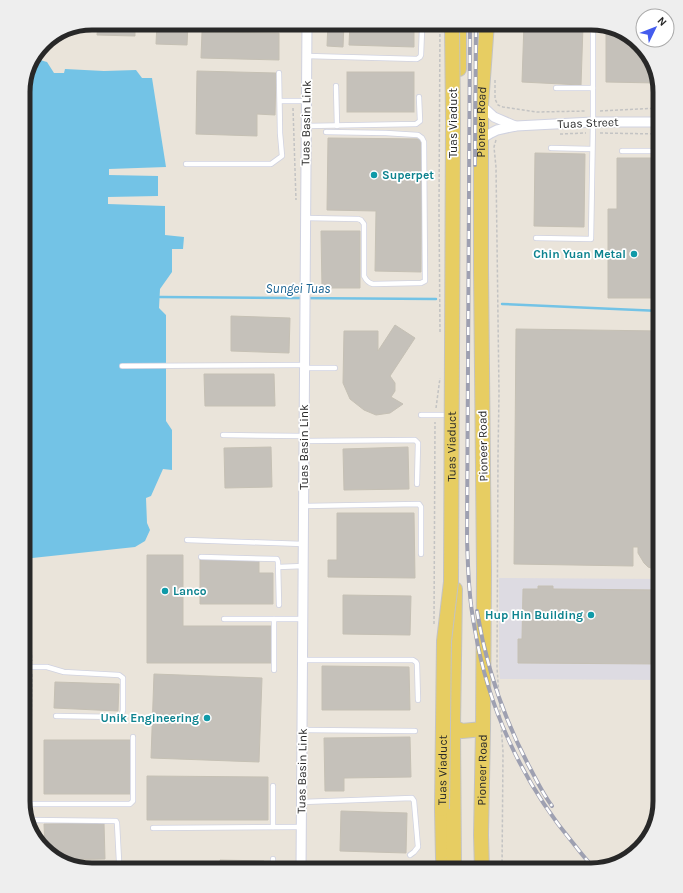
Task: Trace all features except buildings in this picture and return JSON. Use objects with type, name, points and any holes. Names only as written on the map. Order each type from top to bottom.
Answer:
[{"type":"main road","name":"Tuas Viaduct","points":[[443,863],[442,816],[444,641],[451,582],[454,128],[452,30]]},
{"type":"main road","name":"Pioneer Road","points":[[454,863],[453,727],[458,416],[459,30]]},
{"type":"main road","name":"Pioneer Road","points":[[482,863],[484,571],[481,105],[486,30]]},
{"type":"main road","points":[[453,727],[462,731],[483,729]]},
{"type":"street","name":"Tuas Basin Link","points":[[301,863],[307,30]]},
{"type":"street","name":"Tuas Street","points":[[481,105],[494,117],[516,126]]},
{"type":"street","name":"Tuas Street","points":[[481,139],[497,130],[516,126],[593,122],[653,122]]},
{"type":"lane","points":[[307,56],[417,59],[421,55],[422,30]]},
{"type":"lane","points":[[536,238],[590,240],[593,133],[593,30]]},
{"type":"lane","points":[[186,164],[271,164],[282,156],[279,73]]},
{"type":"lane","points":[[336,86],[337,126]]},
{"type":"lane","points":[[556,88],[593,88]]},
{"type":"lane","points":[[306,126],[416,124],[420,121],[420,97]]},
{"type":"lane","points":[[280,101],[306,101]]},
{"type":"lane","points":[[306,218],[358,219],[363,221],[364,276],[370,283],[421,283],[425,281],[424,142],[422,138],[418,136],[398,134],[326,132]]},
{"type":"lane","points":[[551,148],[592,148]]},
{"type":"lane","points":[[622,151],[653,151]]},
{"type":"lane","points":[[122,366],[305,366],[335,368]]},
{"type":"lane","points":[[421,415],[458,416]]},
{"type":"lane","points":[[224,435],[415,440],[418,443],[417,484]]},
{"type":"lane","points":[[304,506],[419,504],[421,507],[421,554]]},
{"type":"lane","points":[[187,540],[304,544]]},
{"type":"lane","points":[[201,557],[275,558],[278,560],[279,605]]},
{"type":"lane","points":[[278,567],[304,566]]},
{"type":"lane","points":[[224,619],[303,619]]},
{"type":"lane","points":[[274,619],[274,670]]},
{"type":"lane","points":[[303,660],[413,660],[417,664],[418,700]]},
{"type":"lane","points":[[32,667],[47,667],[64,672],[119,675],[123,678],[123,710],[121,716],[56,716]]},
{"type":"lane","points":[[302,730],[415,731]]},
{"type":"lane","points":[[30,804],[130,804],[133,800],[133,737]]},
{"type":"lane","points":[[273,786],[273,827]]},
{"type":"lane","points":[[302,802],[412,798],[414,801],[418,847],[410,855]]},
{"type":"lane","points":[[33,820],[115,820],[117,823],[119,861]]},
{"type":"lane","points":[[153,828],[302,827]]},
{"type":"path","points":[[440,30],[440,335]]},
{"type":"path","points":[[495,80],[495,99],[498,105],[503,107],[537,112],[653,108]]},
{"type":"path","points":[[293,101],[296,202]]},
{"type":"path","points":[[561,134],[653,134]]},
{"type":"path","points":[[496,139],[494,147],[496,167],[499,393],[497,668],[503,752],[502,863]]},
{"type":"path","points":[[439,383],[440,374]]},
{"type":"path","points":[[30,648],[32,667],[30,801]]},
{"type":"shaded area","name":"Hup Hin Building","points":[[499,578],[653,579],[653,680],[500,679]]},
{"type":"water","points":[[39,60],[47,62],[54,73],[64,73],[65,69],[104,71],[136,70],[142,78],[152,78],[166,167],[109,169],[109,175],[158,176],[158,196],[108,197],[108,204],[165,206],[165,235],[184,237],[183,249],[172,249],[172,272],[160,289],[159,308],[166,315],[166,421],[172,430],[172,470],[163,469],[151,496],[146,498],[147,523],[150,530],[145,541],[135,547],[30,558],[30,88],[32,76]]},
{"type":"waterway","name":"Sungei Tuas","points":[[160,297],[436,299]]},
{"type":"waterway","name":"Sungei Tuas","points":[[502,304],[653,311]]},
{"type":"railway","points":[[470,30],[467,539],[471,607],[481,659],[489,688],[510,743],[523,770],[538,795],[555,820],[590,863]]},
{"type":"railway","points":[[475,165],[476,30]]},
{"type":"railway","points":[[477,611],[485,652],[504,711],[512,731],[540,787],[552,806]]},
{"type":"place","name":"Superpet","points":[[374,175]]},
{"type":"place","name":"Chin Yuan Metal","points":[[634,254]]},
{"type":"place","name":"Lanco","points":[[165,591]]},
{"type":"place","name":"Hup Hin Building","points":[[591,615]]},
{"type":"place","name":"Unik Engineering","points":[[207,718]]}]
